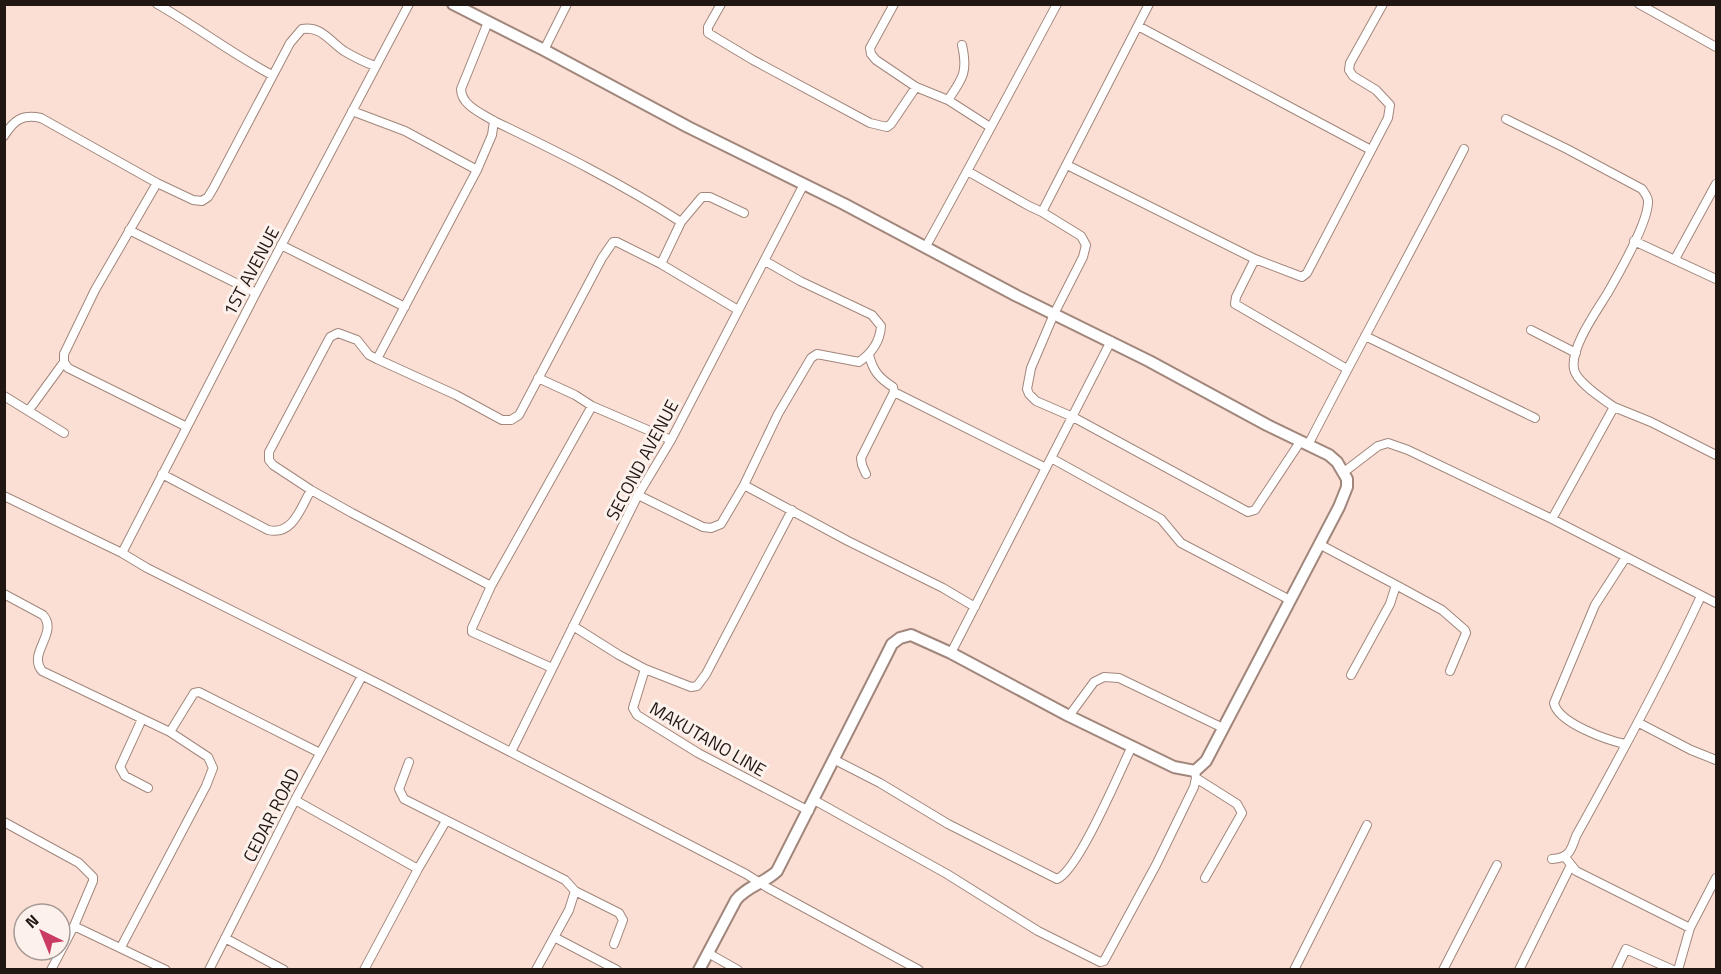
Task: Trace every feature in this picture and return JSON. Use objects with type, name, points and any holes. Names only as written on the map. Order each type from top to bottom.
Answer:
[{"type":"street","points":[[157,4],[247,62],[272,75]]},
{"type":"street","name":"1ST AVENUE","points":[[122,553],[409,4]]},
{"type":"street","points":[[453,4],[1329,455],[1344,472],[1347,487],[1339,507],[1206,760],[1195,775],[1194,787],[1156,865],[1104,961],[1100,962],[1038,931],[947,874],[814,800]]},
{"type":"street","points":[[544,50],[567,4]]},
{"type":"street","points":[[722,4],[708,27],[708,33],[870,123],[887,126],[891,124],[916,87]]},
{"type":"street","points":[[894,4],[870,48],[871,54],[876,60],[916,87],[948,100],[990,127]]},
{"type":"street","points":[[925,248],[969,172],[990,127],[1057,4]]},
{"type":"street","points":[[1042,212],[1149,4]]},
{"type":"street","points":[[1067,165],[1255,258],[1298,277],[1304,276],[1388,118],[1390,105],[1376,90],[1353,76],[1349,70],[1350,63],[1383,4]]},
{"type":"street","points":[[1639,4],[1716,47]]},
{"type":"street","points":[[488,22],[464,79],[461,94],[476,110],[601,173],[681,222]]},
{"type":"street","points":[[1138,26],[1371,150]]},
{"type":"street","points":[[4,136],[11,125],[20,118],[30,116],[41,118],[157,183],[193,200],[202,201],[208,197],[272,75],[295,35],[302,29],[312,27],[344,50],[375,66]]},
{"type":"street","points":[[948,100],[966,69],[962,45]]},
{"type":"street","points":[[352,111],[405,131],[477,170]]},
{"type":"street","points":[[1506,119],[1567,148],[1642,189],[1648,201],[1643,222],[1607,294],[1592,317],[1576,353],[1574,370],[1579,380],[1614,407],[1651,422],[1716,455]]},
{"type":"street","points":[[377,358],[477,170],[492,135],[494,121]]},
{"type":"street","points":[[969,172],[1081,236],[1086,245],[1083,258],[1054,314],[1030,368],[1027,389],[1029,394],[1036,401],[1073,417],[1251,513],[1304,444],[1404,267],[1464,149]]},
{"type":"street","points":[[157,183],[95,290],[64,354],[64,362],[68,368],[187,427]]},
{"type":"street","name":"SECOND AVENUE","points":[[511,752],[638,495],[671,440],[804,184]]},
{"type":"street","points":[[1675,259],[1716,184]]},
{"type":"street","points":[[661,264],[681,222],[698,200],[706,196],[744,213]]},
{"type":"street","points":[[129,230],[256,293]]},
{"type":"street","points":[[1634,241],[1716,279]]},
{"type":"street","points":[[491,586],[351,513],[311,490],[268,460],[269,452],[330,337],[338,333],[357,340],[369,355],[456,395],[502,420],[511,420],[519,415],[610,245],[616,242],[661,264],[738,310]]},
{"type":"street","points":[[281,245],[405,307]]},
{"type":"street","points":[[1255,258],[1236,297],[1235,304],[1347,369]]},
{"type":"street","points":[[638,495],[704,527],[711,528],[721,524],[744,485],[778,414],[811,358],[817,354],[859,362],[869,355],[881,326],[872,315],[800,281],[765,261]]},
{"type":"street","points":[[1531,330],[1576,353]]},
{"type":"street","points":[[1365,336],[1535,418]]},
{"type":"street","points":[[951,653],[1111,341]]},
{"type":"street","points":[[866,474],[861,458],[894,392],[893,387],[883,381],[872,369],[869,355]]},
{"type":"street","points":[[29,411],[64,362]]},
{"type":"street","points":[[538,378],[575,395],[592,406],[671,440]]},
{"type":"street","points":[[894,392],[1046,468]]},
{"type":"street","points":[[4,396],[64,433]]},
{"type":"street","points":[[552,668],[472,632],[472,628],[491,586],[592,406]]},
{"type":"street","points":[[1552,519],[1614,407]]},
{"type":"street","points":[[1344,472],[1368,452],[1388,443],[1408,450],[1552,519],[1716,603]]},
{"type":"street","points":[[1051,458],[1161,519],[1181,543],[1290,600]]},
{"type":"street","points":[[162,474],[268,530],[275,531],[291,524],[311,490]]},
{"type":"street","points":[[744,485],[848,541],[943,588],[975,607]]},
{"type":"street","points":[[4,495],[511,752],[746,874],[760,884],[919,969]]},
{"type":"street","points":[[573,626],[645,669],[691,687],[697,686],[706,674],[792,510]]},
{"type":"street","points":[[1319,544],[1442,610],[1466,630],[1450,671]]},
{"type":"street","points":[[1625,744],[1611,741],[1566,720],[1558,713],[1554,703],[1595,605],[1626,557]]},
{"type":"street","points":[[1351,675],[1390,603],[1396,585]]},
{"type":"street","points":[[4,606],[7,596],[48,620],[49,626],[37,659],[42,671],[170,732],[208,757],[213,768],[206,786],[121,947]]},
{"type":"street","points":[[1552,859],[1564,857],[1572,850],[1576,836],[1625,744],[1639,723],[1701,596]]},
{"type":"street","points":[[699,969],[741,893],[760,884],[777,871],[892,644],[900,638],[911,635],[951,653],[1069,716],[1195,775],[1237,804],[1242,813],[1206,878]]},
{"type":"street","name":"MAKUTANO LINE","points":[[645,669],[633,708],[637,715],[698,753],[809,811]]},
{"type":"street","name":"CEDAR ROAD","points":[[209,969],[295,800],[362,676]]},
{"type":"street","points":[[1069,716],[1094,682],[1104,676],[1119,678],[1223,728]]},
{"type":"street","points":[[170,732],[194,693],[200,692],[320,753]]},
{"type":"street","points":[[142,719],[120,767],[125,776],[148,788]]},
{"type":"street","points":[[1639,723],[1691,750],[1716,760]]},
{"type":"street","points":[[835,760],[880,783],[948,824],[1057,879],[1064,876],[1085,843],[1132,746]]},
{"type":"street","points":[[409,762],[399,789],[404,799],[566,880],[575,891],[619,913],[623,920],[614,944]]},
{"type":"street","points":[[295,800],[418,869]]},
{"type":"street","points":[[4,822],[79,863],[93,877],[74,926],[51,969]]},
{"type":"street","points":[[364,969],[446,822]]},
{"type":"street","points":[[1294,969],[1367,825]]},
{"type":"street","points":[[1564,857],[1576,871],[1690,928]]},
{"type":"street","points":[[1443,969],[1497,865]]},
{"type":"street","points":[[1519,969],[1571,865]]},
{"type":"street","points":[[1678,969],[1690,928],[1716,879]]},
{"type":"street","points":[[536,969],[569,910],[575,891]]},
{"type":"street","points":[[74,926],[166,969]]},
{"type":"street","points":[[554,937],[617,969]]},
{"type":"street","points":[[225,938],[284,969]]},
{"type":"street","points":[[1616,969],[1626,949],[1673,969]]},
{"type":"street","points":[[708,953],[738,969]]}]
